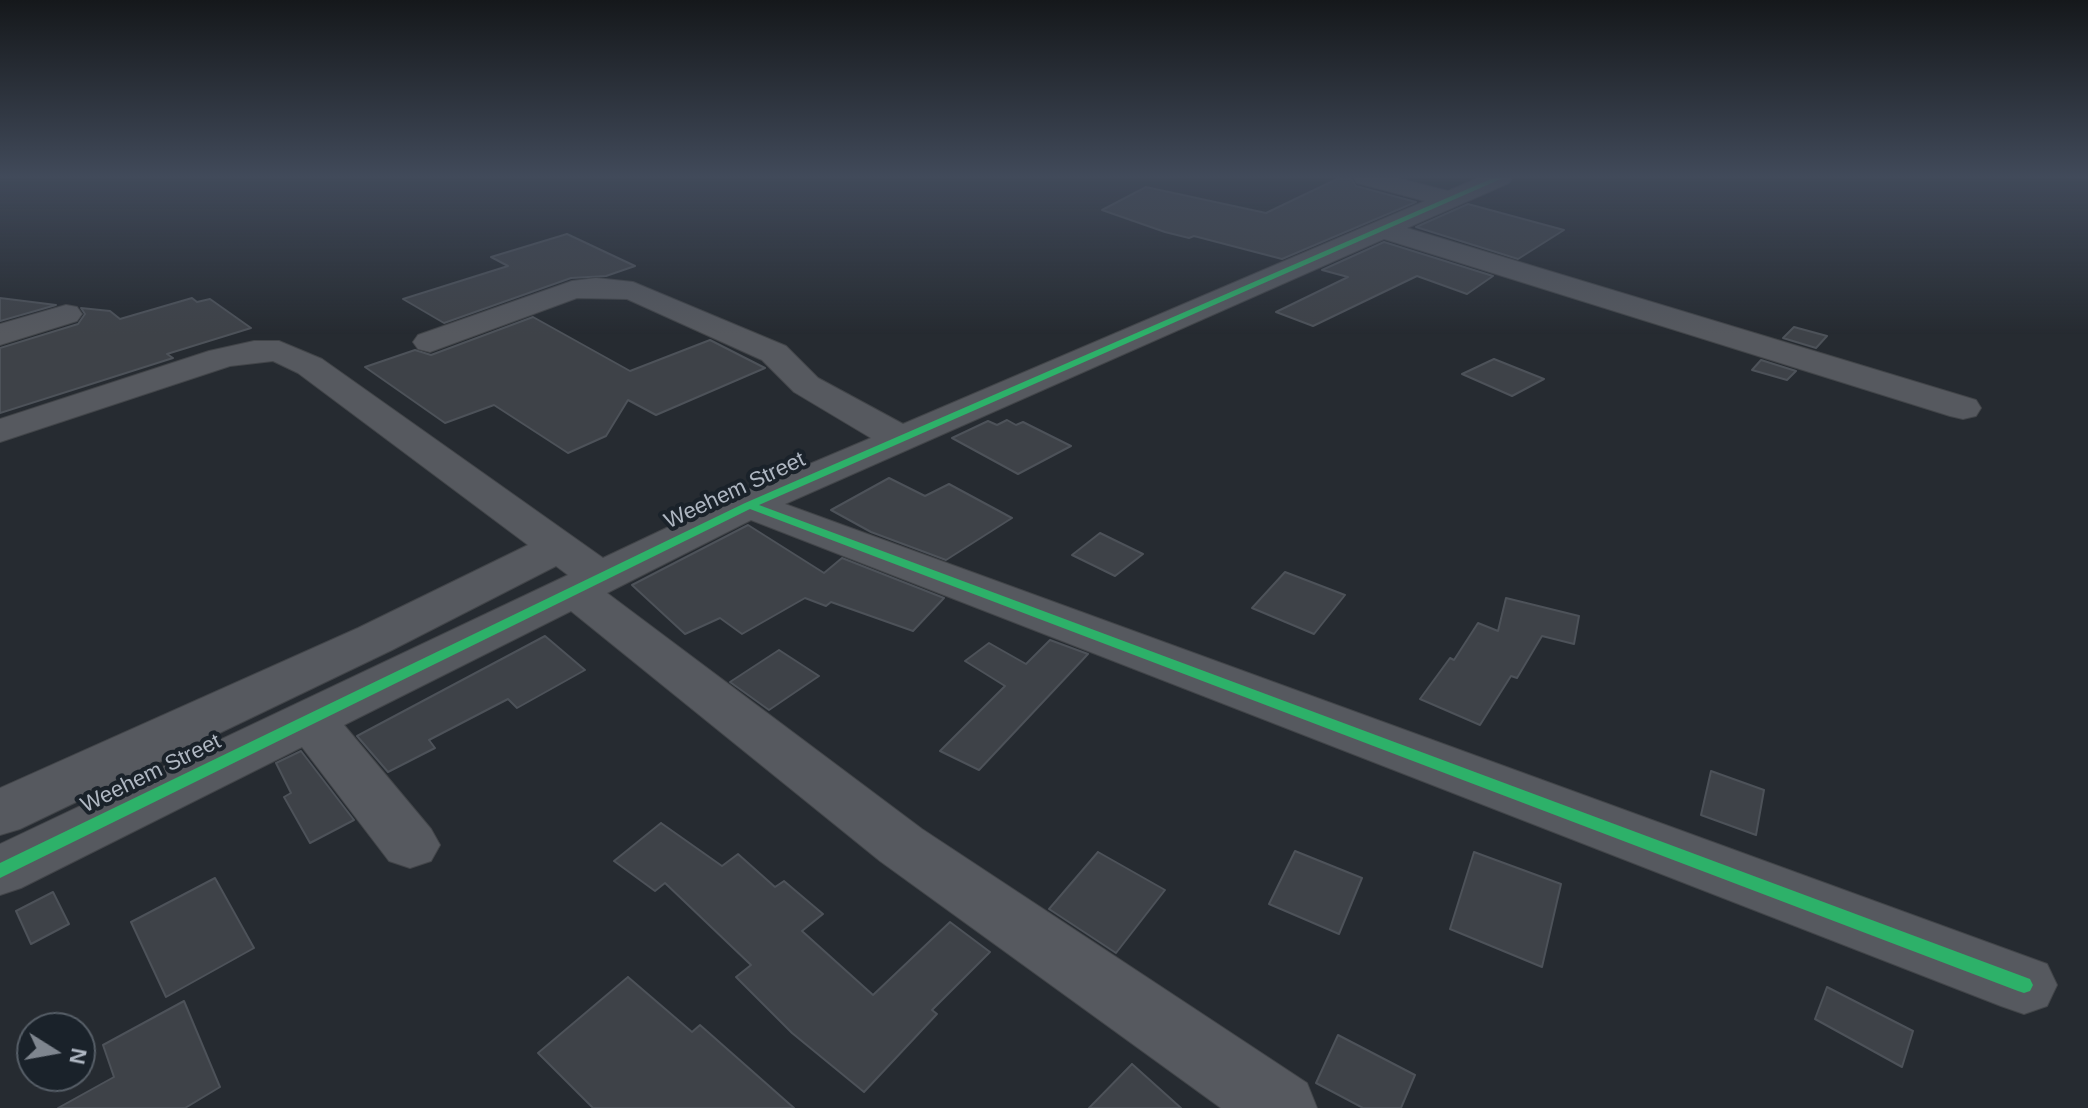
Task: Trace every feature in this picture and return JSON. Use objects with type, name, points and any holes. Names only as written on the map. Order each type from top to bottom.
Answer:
[{"type":"street","points":[[1384,230],[1963,408]]},
{"type":"street","name":"Weehem Street","points":[[0,871],[309,719],[577,571],[749,505],[1384,230]]},
{"type":"street","points":[[430,342],[572,290],[596,287],[633,291],[774,353],[806,385],[901,439]]},
{"type":"street","points":[[0,335],[66,314]]},
{"type":"street","points":[[0,431],[221,358],[254,351],[279,351],[310,366],[577,571],[901,845],[1281,1108]]},
{"type":"street","points":[[749,505],[2024,985]]},
{"type":"street","points":[[0,813],[375,639],[577,571]]},
{"type":"street","points":[[309,719],[410,845]]},
{"type":"building","points":[[1158,230],[1351,230],[1282,259],[1194,236],[1189,238]]},
{"type":"building","points":[[1425,230],[1564,230],[1518,259]]},
{"type":"building","points":[[567,234],[635,266],[606,276],[571,278],[444,323],[403,299],[508,266],[491,257]]},
{"type":"building","points":[[1384,242],[1493,276],[1467,294],[1417,276],[1313,326],[1276,312],[1348,277],[1322,270]]},
{"type":"building","points":[[0,298],[56,305],[0,321]]},
{"type":"building","points":[[192,298],[197,302],[210,299],[251,328],[167,354],[173,358],[0,413],[0,348],[78,324],[85,314],[81,308],[110,311],[120,319]]},
{"type":"building","points":[[533,317],[630,371],[710,340],[765,368],[656,415],[628,400],[606,436],[568,453],[494,405],[445,423],[365,367],[415,350],[431,355]]},
{"type":"building","points":[[1794,327],[1827,336],[1816,348],[1783,338]]},
{"type":"building","points":[[1494,359],[1544,379],[1512,396],[1462,374]]},
{"type":"building","points":[[1761,360],[1796,371],[1787,380],[1752,370]]},
{"type":"building","points":[[1007,420],[1016,425],[1023,422],[1071,446],[1018,474],[952,438],[988,421],[997,425]]},
{"type":"building","points":[[889,478],[925,496],[949,484],[1012,518],[946,560],[871,532],[831,510]]},
{"type":"building","points":[[748,525],[824,573],[842,558],[944,598],[913,631],[831,602],[826,606],[805,598],[742,634],[720,618],[685,634],[632,585]]},
{"type":"building","points":[[1100,533],[1143,554],[1115,576],[1072,555]]},
{"type":"building","points":[[1285,572],[1345,595],[1314,634],[1252,608]]},
{"type":"building","points":[[1506,598],[1579,616],[1574,644],[1542,636],[1517,678],[1511,676],[1480,725],[1420,699],[1450,658],[1454,660],[1478,623],[1498,631]]},
{"type":"building","points":[[545,636],[585,670],[517,708],[508,699],[429,740],[435,748],[388,772],[357,736]]},
{"type":"building","points":[[1050,640],[1088,654],[979,770],[940,751],[1005,686],[965,661],[989,643],[1026,664]]},
{"type":"building","points":[[779,650],[819,676],[769,710],[730,682]]},
{"type":"building","points":[[301,751],[354,820],[310,843],[284,797],[291,793],[276,763]]},
{"type":"building","points":[[1711,771],[1764,790],[1756,835],[1701,815]]},
{"type":"building","points":[[661,823],[722,866],[738,854],[775,887],[784,881],[823,914],[802,931],[873,995],[950,922],[990,952],[932,1010],[937,1014],[864,1092],[792,1033],[736,977],[751,965],[665,883],[655,891],[614,861]]},
{"type":"building","points":[[1295,851],[1362,878],[1339,934],[1269,904]]},
{"type":"building","points":[[1098,852],[1165,890],[1116,953],[1049,909]]},
{"type":"building","points":[[1474,852],[1561,884],[1542,967],[1450,929]]},
{"type":"building","points":[[215,878],[254,948],[166,997],[131,922]]},
{"type":"building","points":[[53,892],[69,924],[31,944],[16,911]]},
{"type":"building","points":[[628,977],[692,1032],[700,1025],[794,1108],[593,1108],[538,1053]]},
{"type":"building","points":[[1827,987],[1913,1031],[1902,1067],[1815,1019]]},
{"type":"building","points":[[184,1001],[220,1087],[185,1108],[58,1108],[87,1092],[96,1092],[96,1087],[114,1077],[103,1045]]},
{"type":"building","points":[[1338,1035],[1415,1075],[1401,1108],[1363,1108],[1316,1083]]},
{"type":"building","points":[[1132,1064],[1181,1108],[1089,1108]]},
{"type":"cycle path","points":[[0,871],[749,505],[1381,230]]},
{"type":"cycle path","points":[[749,505],[2024,985]]}]
